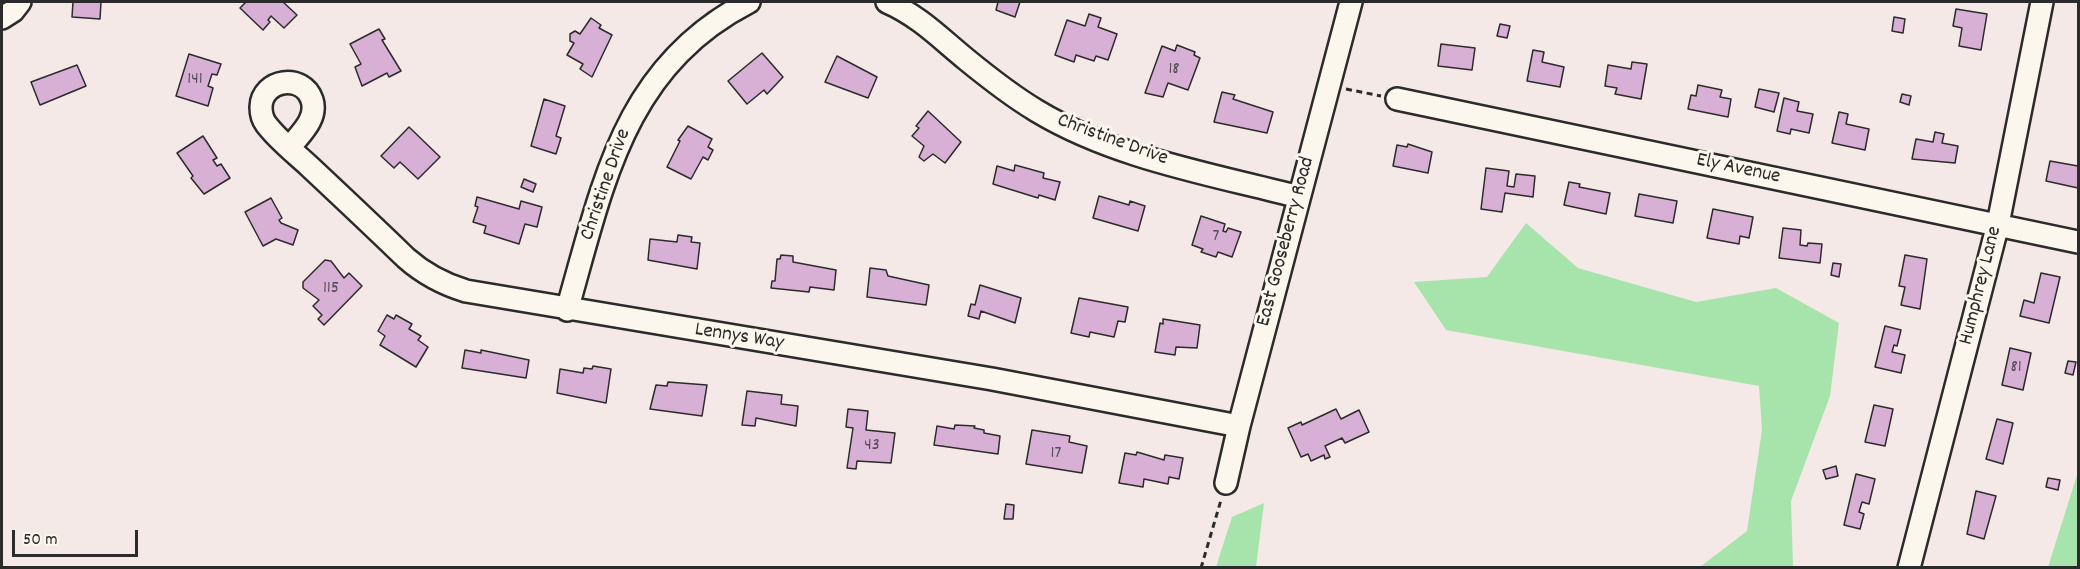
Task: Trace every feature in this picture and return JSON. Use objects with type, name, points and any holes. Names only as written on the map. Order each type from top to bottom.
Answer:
[{"type":"street","points":[[2,18],[13,11],[20,2]]},
{"type":"street","name":"Christine Drive","points":[[567,310],[610,164],[634,113],[656,79],[690,41],[707,26],[749,2]]},
{"type":"street","name":"Christine Drive","points":[[887,2],[916,17],[1018,99],[1068,128],[1153,159],[1299,197]]},
{"type":"street","name":"East Gooseberry Road","points":[[1226,483],[1351,2]]},
{"type":"street","name":"Humphrey Lane","points":[[1909,567],[1998,224],[2042,2]]},
{"type":"street","name":"Ely Avenue","points":[[1397,99],[1998,224],[2079,243]]},
{"type":"street","name":"Lennys Way","points":[[290,147],[417,268],[431,277],[466,291],[567,310],[992,379],[1239,426]]},
{"type":"path","points":[[1329,86],[1397,99]]},
{"type":"path","points":[[1201,567],[1226,483]]},
{"type":"green space","points":[[1526,223],[1578,268],[1696,302],[1776,288],[1839,323],[1830,396],[1791,501],[1793,567],[1700,567],[1747,531],[1762,430],[1759,386],[1446,330],[1414,282],[1487,277]]},
{"type":"green space","points":[[2078,472],[2078,567],[2048,567]]},
{"type":"green space","points":[[1264,503],[1256,567],[1216,567],[1232,517]]},
{"type":"building","points":[[73,2],[101,2],[100,19],[72,17]]},
{"type":"building","points":[[246,2],[283,2],[297,15],[284,28],[271,16],[268,20],[270,22],[263,30],[240,8]]},
{"type":"building","points":[[998,2],[1020,2],[1015,17],[996,10]]},
{"type":"building","points":[[1956,9],[1987,14],[1981,50],[1959,46],[1962,28],[1953,26]]},
{"type":"building","points":[[1089,14],[1101,18],[1098,27],[1117,34],[1108,60],[1096,56],[1094,61],[1076,55],[1074,62],[1055,55],[1067,20],[1085,26]]},
{"type":"building","points":[[1894,17],[1905,19],[1903,33],[1892,31]]},
{"type":"building","points":[[591,18],[601,25],[599,28],[612,35],[592,77],[580,69],[583,64],[567,55],[574,43],[570,41],[570,34],[575,31],[580,34]]},
{"type":"building","points":[[1500,24],[1510,26],[1507,38],[1497,36]]},
{"type":"building","points":[[379,29],[385,39],[382,40],[401,71],[389,77],[387,73],[362,86],[355,67],[361,64],[350,44]]},
{"type":"building","points":[[1441,44],[1475,48],[1472,70],[1438,66]]},
{"type":"building","points":[[1177,45],[1195,52],[1194,55],[1200,58],[1188,90],[1168,83],[1163,97],[1145,93],[1162,46],[1175,51]]},
{"type":"building","points":[[1533,50],[1544,52],[1542,62],[1564,67],[1560,87],[1527,81]]},
{"type":"building","points":[[762,53],[783,77],[767,94],[764,90],[747,104],[728,81]]},
{"type":"building","points":[[189,54],[221,64],[217,75],[212,74],[208,86],[213,88],[208,106],[176,96]]},
{"type":"building","points":[[837,56],[877,77],[868,98],[825,82]]},
{"type":"building","points":[[1632,62],[1647,64],[1641,99],[1615,94],[1617,88],[1605,86],[1608,65],[1631,69]]},
{"type":"building","points":[[77,65],[86,86],[40,105],[31,82]]},
{"type":"building","points":[[1698,85],[1722,90],[1720,97],[1731,99],[1728,117],[1688,109],[1691,95],[1696,96]]},
{"type":"building","points":[[1759,89],[1779,93],[1774,112],[1755,107]]},
{"type":"building","points":[[1222,92],[1235,95],[1233,99],[1273,112],[1267,133],[1214,122]]},
{"type":"building","points":[[1902,94],[1911,96],[1909,105],[1900,102]]},
{"type":"building","points":[[1784,98],[1799,102],[1797,111],[1813,114],[1809,133],[1791,129],[1790,134],[1777,131]]},
{"type":"building","points":[[544,99],[565,106],[556,136],[561,138],[556,154],[531,146]]},
{"type":"building","points":[[928,111],[961,142],[945,163],[933,154],[924,161],[919,157],[924,146],[912,136],[919,128],[916,126]]},
{"type":"building","points":[[1839,112],[1848,114],[1846,124],[1869,129],[1865,150],[1832,143]]},
{"type":"building","points":[[688,126],[712,139],[708,147],[713,150],[708,160],[703,157],[691,179],[667,167],[680,141],[678,140]]},
{"type":"building","points":[[409,127],[440,157],[418,179],[400,162],[394,168],[381,156]]},
{"type":"building","points":[[1935,132],[1944,134],[1942,143],[1958,146],[1955,163],[1912,159],[1916,139],[1933,142]]},
{"type":"building","points":[[203,136],[217,158],[213,160],[217,166],[221,164],[230,178],[204,194],[191,178],[193,176],[177,153]]},
{"type":"building","points":[[1408,144],[1432,152],[1428,173],[1393,166],[1397,145],[1407,147]]},
{"type":"building","points":[[2050,161],[2078,166],[2078,188],[2046,181]]},
{"type":"building","points":[[1015,165],[1044,173],[1043,178],[1060,182],[1055,200],[1039,195],[1038,198],[993,184],[997,166],[1014,171]]},
{"type":"building","points":[[1486,168],[1509,171],[1507,186],[1514,187],[1516,174],[1535,176],[1533,197],[1505,193],[1502,212],[1481,209]]},
{"type":"building","points":[[524,179],[536,184],[533,192],[521,187]]},
{"type":"building","points":[[1569,182],[1580,184],[1579,187],[1610,193],[1606,214],[1564,205]]},
{"type":"building","points":[[1639,194],[1677,201],[1673,223],[1635,216]]},
{"type":"building","points":[[1099,196],[1129,205],[1130,201],[1145,206],[1138,231],[1093,218]]},
{"type":"building","points":[[477,197],[519,209],[521,201],[542,207],[537,227],[525,224],[519,244],[484,233],[486,226],[473,222],[478,207],[475,206]]},
{"type":"building","points":[[271,198],[282,218],[279,220],[281,223],[298,230],[293,245],[276,239],[263,246],[245,212]]},
{"type":"building","points":[[1713,209],[1753,217],[1749,238],[1740,236],[1739,244],[1707,238]]},
{"type":"building","points":[[1201,216],[1225,224],[1223,231],[1226,232],[1228,228],[1241,232],[1232,257],[1218,252],[1216,257],[1201,252],[1203,249],[1192,245]]},
{"type":"building","points":[[1783,228],[1801,230],[1800,245],[1822,244],[1820,263],[1779,258]]},
{"type":"building","points":[[678,235],[692,237],[691,242],[700,243],[697,269],[648,260],[650,239],[677,242]]},
{"type":"building","points":[[781,255],[793,256],[793,262],[836,270],[834,290],[810,287],[809,292],[771,288],[772,281],[775,281],[777,259],[780,259]]},
{"type":"building","points":[[1905,255],[1927,259],[1920,309],[1901,305],[1905,287],[1899,286]]},
{"type":"building","points":[[325,260],[331,261],[344,278],[349,273],[362,286],[324,325],[318,319],[322,315],[313,306],[319,300],[303,288],[303,282]]},
{"type":"building","points":[[1833,263],[1841,264],[1839,277],[1831,275]]},
{"type":"building","points":[[870,268],[886,270],[888,276],[929,285],[926,305],[867,297]]},
{"type":"building","points":[[2041,273],[2060,277],[2049,323],[2020,316],[2024,300],[2034,303]]},
{"type":"building","points":[[980,285],[1021,298],[1015,323],[981,311],[979,319],[968,316],[971,304],[975,305]]},
{"type":"building","points":[[1079,298],[1128,307],[1125,322],[1118,321],[1114,337],[1090,332],[1089,337],[1071,333]]},
{"type":"building","points":[[387,315],[394,319],[396,315],[412,324],[409,329],[421,336],[418,340],[428,347],[416,367],[380,345],[385,336],[378,331]]},
{"type":"building","points":[[1163,319],[1200,325],[1197,348],[1176,347],[1175,355],[1155,352],[1160,323],[1163,324]]},
{"type":"building","points":[[1885,326],[1901,330],[1897,346],[1894,345],[1892,352],[1905,355],[1901,373],[1875,367]]},
{"type":"building","points":[[2010,348],[2031,353],[2023,390],[2002,385]]},
{"type":"building","points":[[465,350],[481,353],[481,350],[529,360],[526,378],[462,368]]},
{"type":"building","points":[[2068,361],[2076,362],[2073,375],[2065,373]]},
{"type":"building","points":[[593,366],[611,369],[606,403],[557,393],[560,369],[583,373],[584,368],[592,369]]},
{"type":"building","points":[[668,382],[707,385],[702,416],[650,409],[656,385],[667,386]]},
{"type":"building","points":[[747,391],[782,395],[781,404],[798,406],[796,426],[756,418],[755,426],[742,425]]},
{"type":"building","points":[[1874,405],[1893,409],[1885,446],[1865,442]]},
{"type":"building","points":[[848,409],[868,411],[866,430],[895,433],[891,463],[857,461],[856,469],[847,468],[853,428],[846,427]]},
{"type":"building","points":[[1336,409],[1341,419],[1359,410],[1369,432],[1345,443],[1342,438],[1325,446],[1330,457],[1325,459],[1324,455],[1311,461],[1308,454],[1301,457],[1288,428],[1301,422],[1302,425]]},
{"type":"building","points":[[1997,419],[2013,423],[2003,464],[1986,459]]},
{"type":"building","points":[[955,425],[975,426],[974,428],[984,430],[984,433],[1000,436],[998,454],[934,445],[937,426],[954,429]]},
{"type":"building","points":[[1032,430],[1070,436],[1069,442],[1087,446],[1082,473],[1026,464]]},
{"type":"building","points":[[1137,452],[1164,460],[1165,455],[1183,458],[1179,479],[1169,477],[1168,484],[1144,479],[1143,487],[1119,483],[1125,453],[1136,455]]},
{"type":"building","points":[[1836,466],[1838,476],[1826,479],[1823,470]]},
{"type":"building","points":[[1856,474],[1875,479],[1869,504],[1862,502],[1859,512],[1864,514],[1860,529],[1844,525]]},
{"type":"building","points":[[2048,478],[2060,480],[2058,490],[2046,487]]},
{"type":"building","points":[[1976,491],[1996,496],[1984,539],[1967,534]]},
{"type":"building","points":[[1006,504],[1014,505],[1013,519],[1004,519]]}]
